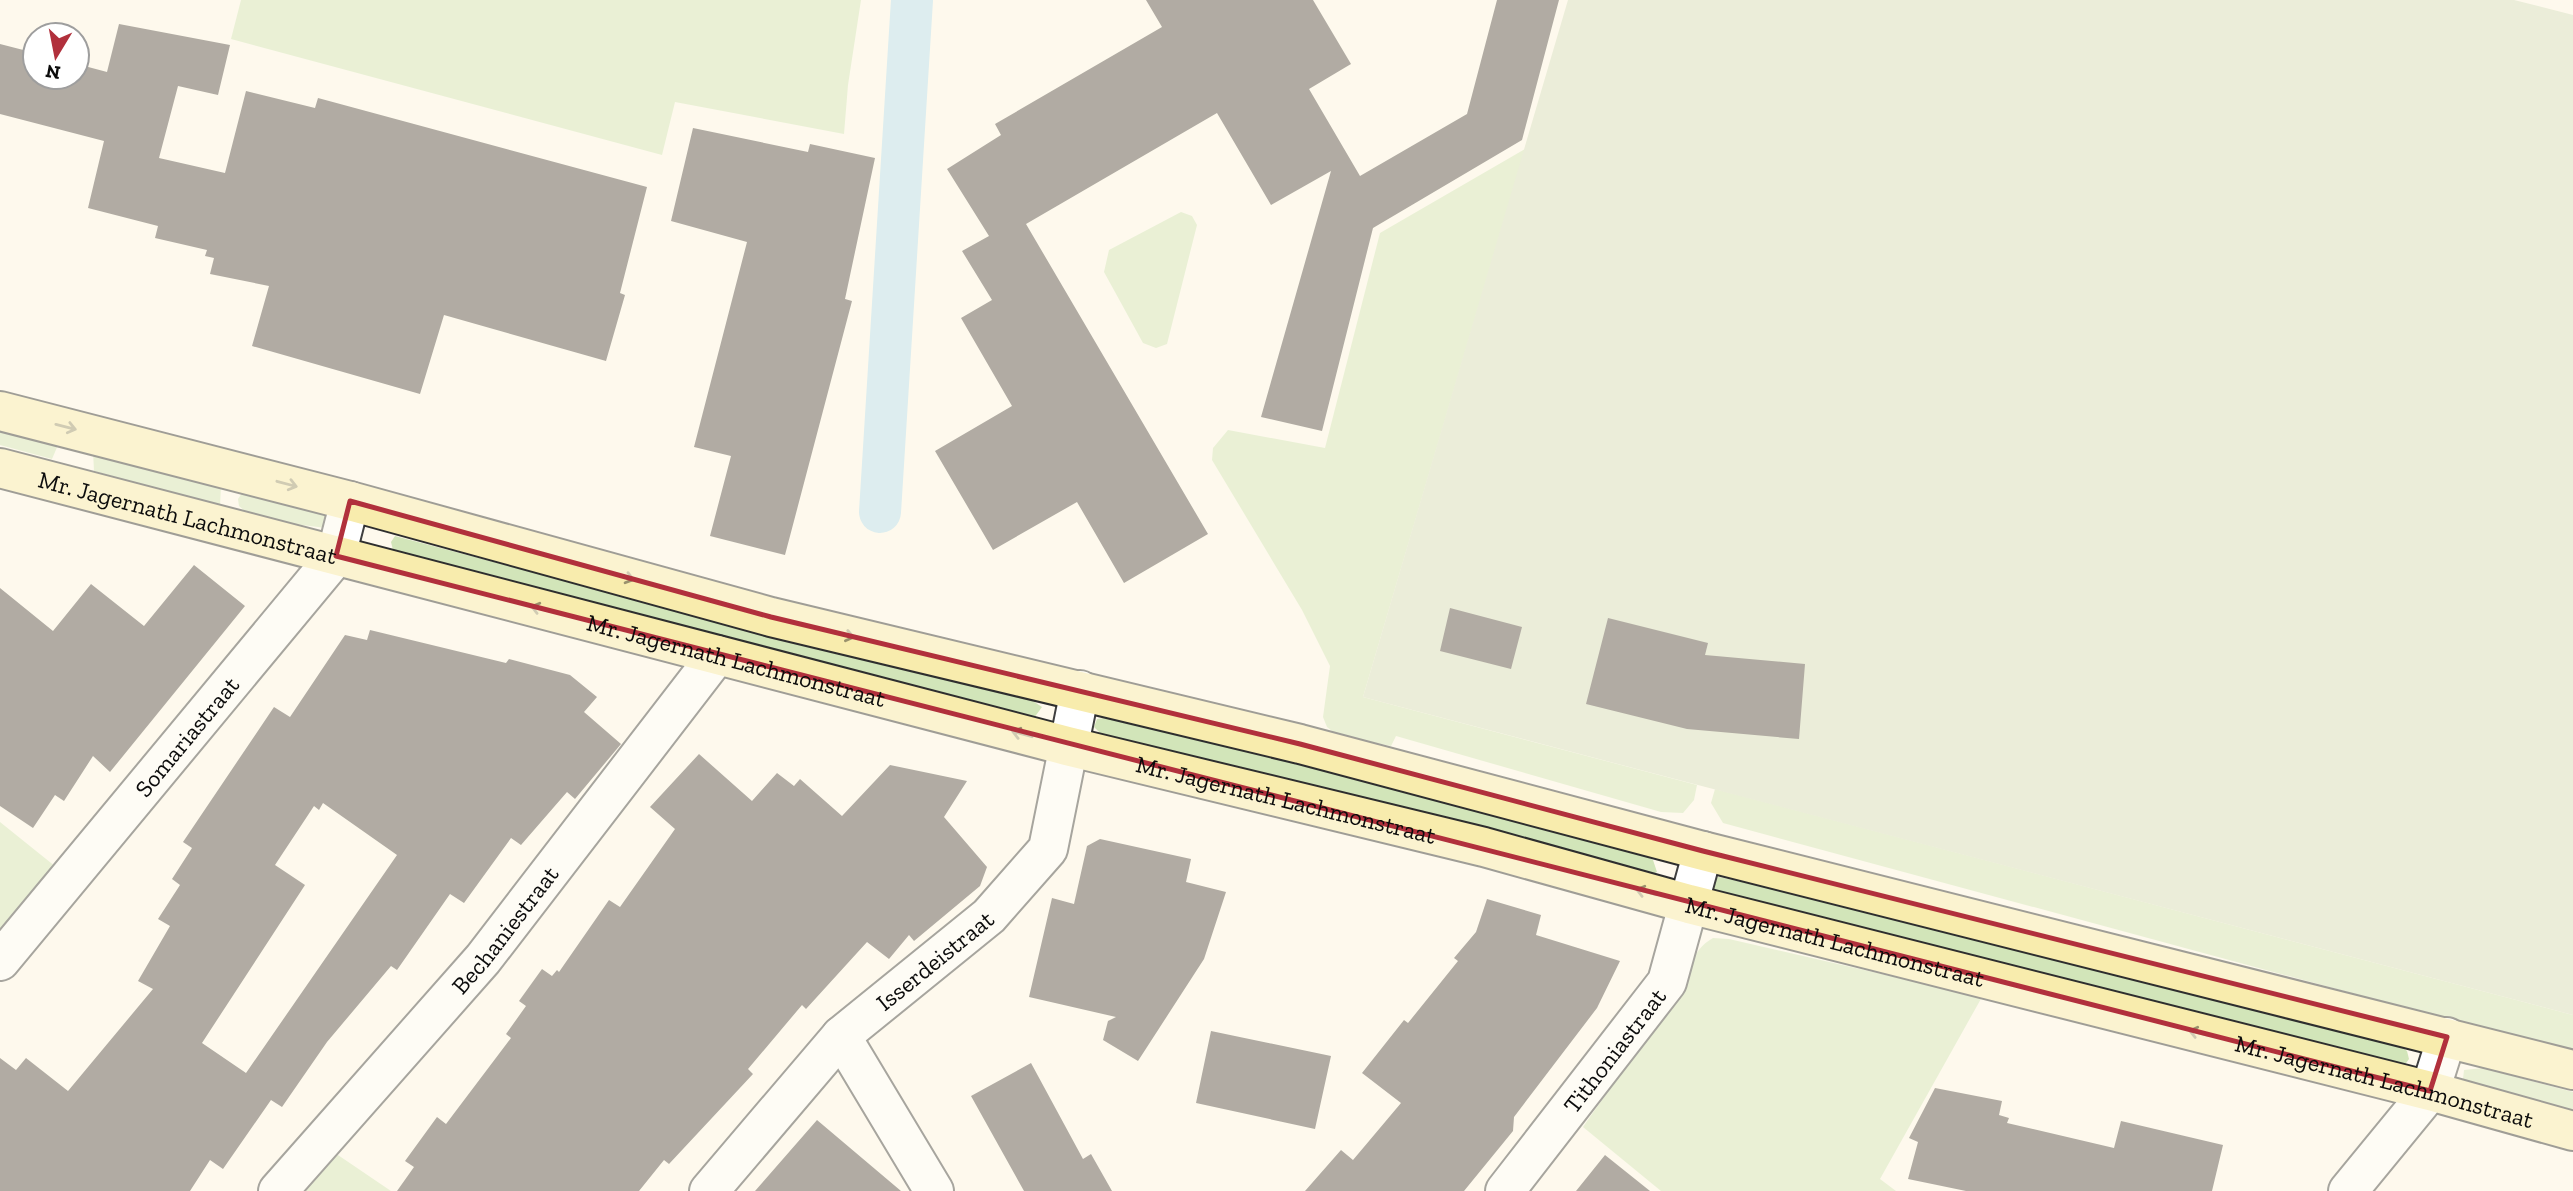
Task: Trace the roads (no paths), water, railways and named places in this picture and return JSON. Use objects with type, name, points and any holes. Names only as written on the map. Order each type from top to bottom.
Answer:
[{"type":"main road","name":"Mr. Jagernath Lachmonstraat","points":[[0,411],[350,500],[771,617],[1300,744],[1703,851],[2573,1070]]},
{"type":"main road","name":"Mr. Jagernath Lachmonstraat","points":[[0,468],[1067,746],[1484,847],[1689,904],[2430,1091],[2573,1131]]},
{"type":"street","name":"Somariastraat","points":[[0,961],[336,556],[350,500]]},
{"type":"street","name":"Bechaniestraat","points":[[278,1191],[483,959],[717,655]]},
{"type":"street","name":"Isserdeistraat","points":[[709,1191],[841,1036],[989,916],[1048,849],[1080,690]]},
{"type":"street","name":"Tithoniastraat","points":[[1505,1191],[1667,982],[1703,851]]},
{"type":"street","points":[[841,1036],[934,1191]]},
{"type":"street","points":[[2348,1191],[2430,1091],[2447,1037]]},
{"type":"waterway","points":[[880,512],[912,0]]}]
